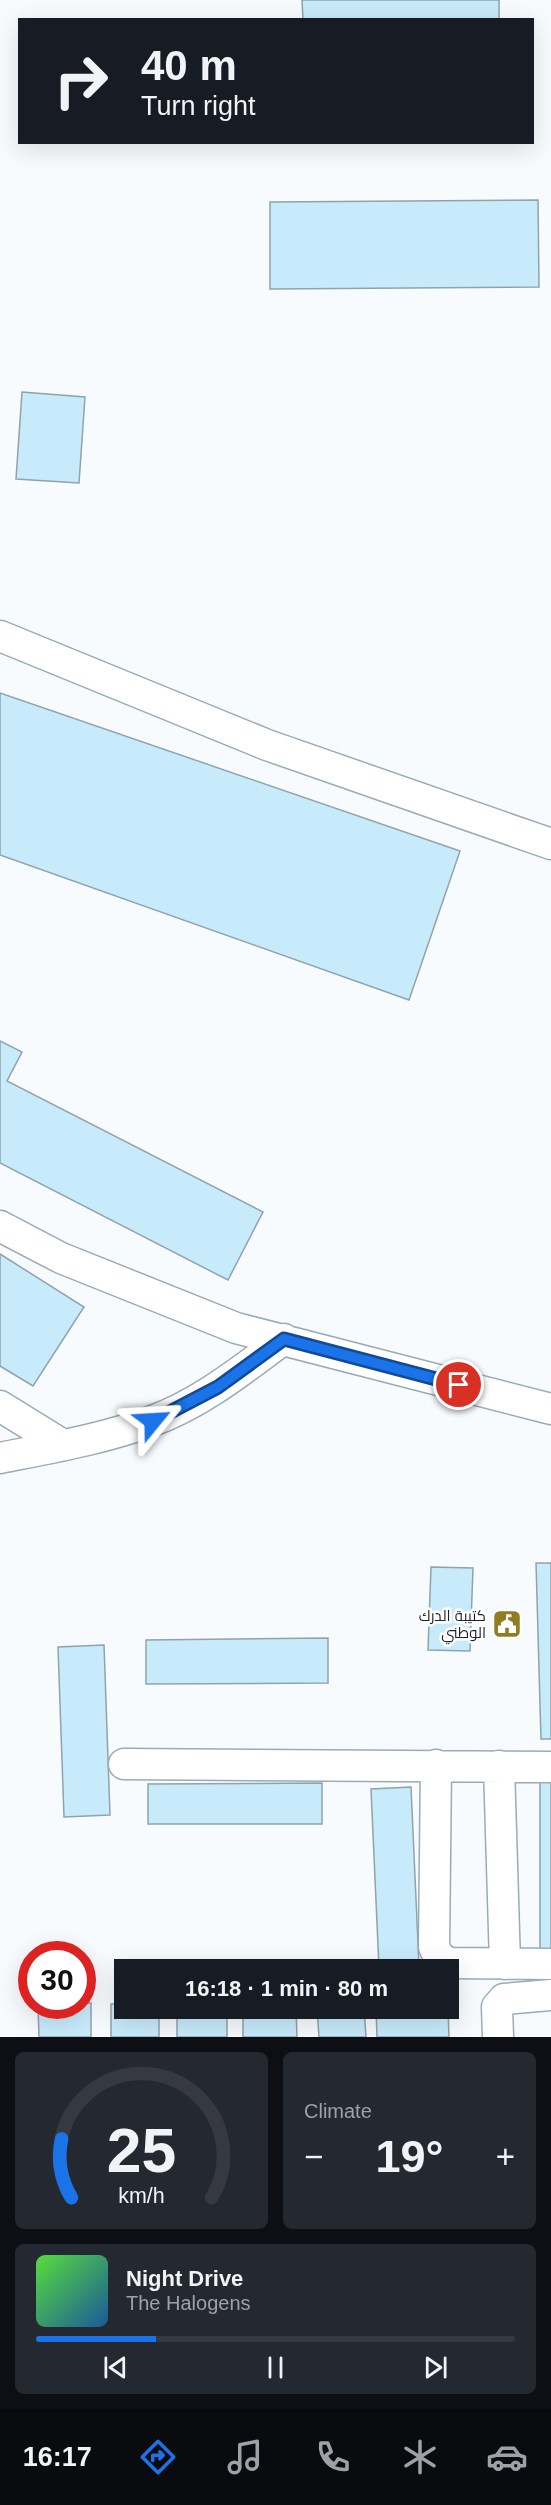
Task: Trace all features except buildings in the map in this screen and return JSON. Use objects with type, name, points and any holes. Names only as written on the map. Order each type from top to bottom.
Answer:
[{"type":"street","points":[[0,636],[267,745],[551,844]]},
{"type":"street","points":[[0,1226],[61,1258],[153,1297],[236,1328],[551,1409]]},
{"type":"street","points":[[0,1458],[63,1445],[153,1421],[218,1387],[284,1339]]},
{"type":"street","points":[[0,1406],[63,1445]]},
{"type":"street","points":[[124,1764],[551,1767]]},
{"type":"street","points":[[436,1765],[434,1947],[439,1957],[449,1963],[551,1964]]},
{"type":"street","points":[[499,1766],[505,1964]]},
{"type":"street","points":[[498,2037],[497,2007],[504,1999],[551,1995]]},
{"type":"place","name":"كتيبة الدرك الوطني","points":[[507,1624]]},
{"type":"route","points":[[153,1421],[218,1387],[284,1339],[459,1385]]}]
